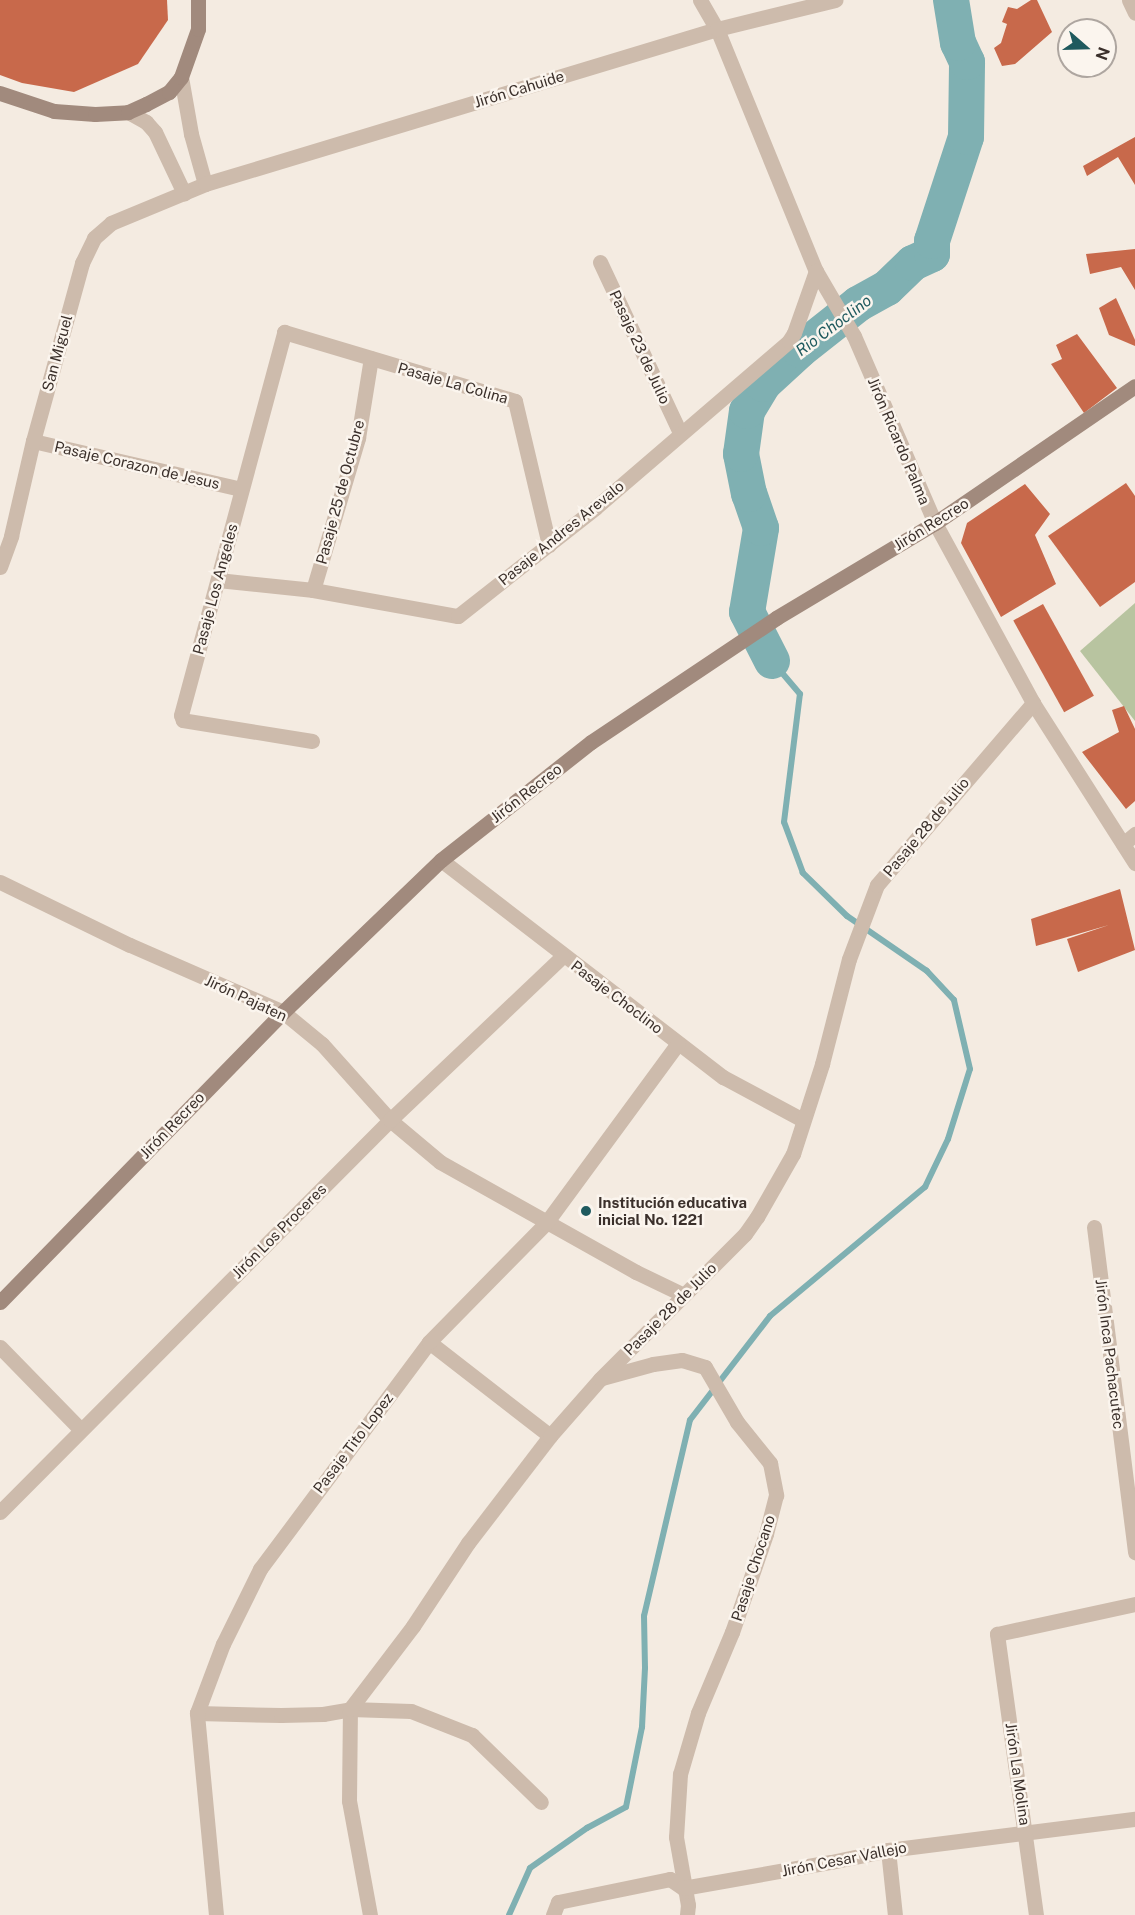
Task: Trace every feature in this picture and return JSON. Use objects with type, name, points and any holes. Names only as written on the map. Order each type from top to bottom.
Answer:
[{"type":"main road","points":[[0,93],[54,111],[95,114],[128,112],[169,92],[181,77],[198,28],[198,0]]},
{"type":"main road","name":"Jirón Recreo","points":[[0,1302],[283,1012],[441,860],[591,742],[707,667],[776,618],[935,523],[1135,386]]},
{"type":"street","name":"Jirón Ricardo Palma","points":[[700,0],[717,29],[816,271],[834,297],[854,336],[935,523],[1033,703],[1135,863]]},
{"type":"street","name":"Jirón Cahuide","points":[[206,184],[717,29],[835,0]]},
{"type":"street","points":[[1129,0],[1135,13]]},
{"type":"street","points":[[181,77],[191,134],[206,184]]},
{"type":"street","points":[[128,112],[146,122],[155,132],[184,193]]},
{"type":"street","name":"San Miguel","points":[[0,566],[11,536],[33,441],[82,262],[90,245],[111,223],[206,184]]},
{"type":"street","name":"Pasaje 23 de Julio","points":[[600,262],[680,433]]},
{"type":"street","name":"Pasaje Andres Arevalo","points":[[218,580],[313,590],[458,616],[595,508],[792,338],[816,271]]},
{"type":"street","name":"Pasaje La Colina","points":[[284,332],[516,402],[549,545]]},
{"type":"street","name":"Pasaje Los Angeles","points":[[284,332],[181,715],[183,720],[312,741]]},
{"type":"street","name":"Pasaje 25 de Octubre","points":[[313,590],[358,438],[371,358]]},
{"type":"street","name":"Pasaje Corazon de Jesus","points":[[33,441],[241,489]]},
{"type":"street","name":"Pasaje 28 de Julio","points":[[350,1709],[412,1626],[468,1543],[550,1436],[600,1379],[746,1234],[785,1170],[822,1064],[849,959],[877,885],[1033,703]]},
{"type":"street","points":[[1123,844],[1135,834]]},
{"type":"street","name":"Pasaje Choclino","points":[[441,860],[723,1077],[803,1120]]},
{"type":"street","name":"Jirón Pajaten","points":[[0,882],[130,945],[283,1012],[322,1044],[390,1120],[440,1162],[546,1223],[684,1295]]},
{"type":"street","name":"Jirón Los Proceres","points":[[0,1512],[80,1429],[390,1120],[563,956]]},
{"type":"street","name":"Pasaje Tito Lopez","points":[[216,1915],[197,1713],[223,1644],[260,1569],[429,1342],[546,1223],[678,1043]]},
{"type":"street","name":"Jirón Inca Pachacutec","points":[[1094,1227],[1135,1552]]},
{"type":"street","points":[[429,1342],[550,1436]]},
{"type":"street","points":[[0,1347],[80,1429]]},
{"type":"street","name":"Pasaje Chocano","points":[[600,1379],[681,1360],[705,1367],[737,1422],[770,1463],[776,1495],[762,1545],[732,1632],[698,1713],[680,1774],[676,1837],[683,1888],[688,1905],[687,1915]]},
{"type":"street","name":"Jirón La Molina","points":[[1036,1915],[998,1634],[1135,1604]]},
{"type":"street","points":[[350,1709],[349,1801],[370,1915]]},
{"type":"street","points":[[197,1713],[281,1715],[323,1714],[350,1709],[411,1710],[472,1736],[541,1802]]},
{"type":"street","name":"Jirón Cesar Vallejo","points":[[556,1908],[670,1879],[683,1888],[831,1863],[888,1850],[1135,1819]]},
{"type":"street","points":[[888,1850],[895,1915]]},
{"type":"green space","points":[[1135,603],[1135,721],[1080,651]]},
{"type":"building","points":[[0,0],[167,0],[168,20],[138,64],[74,92],[22,83],[0,75]]},
{"type":"building","points":[[1031,0],[1037,0],[1052,32],[1015,64],[1002,66],[994,48],[1001,43],[1007,24],[1002,22],[1008,7],[1017,9]]},
{"type":"building","points":[[1135,137],[1135,185],[1118,157],[1087,176],[1083,166]]},
{"type":"building","points":[[1135,249],[1135,290],[1121,267],[1090,274],[1086,254]]},
{"type":"building","points":[[1116,298],[1135,340],[1135,346],[1109,335],[1099,308]]},
{"type":"building","points":[[1077,334],[1117,388],[1084,413],[1051,364],[1062,359],[1056,345]]},
{"type":"building","points":[[1126,483],[1135,496],[1135,582],[1100,607],[1048,536]]},
{"type":"building","points":[[1025,484],[1050,514],[1035,535],[1056,584],[1001,617],[961,543],[967,523]]},
{"type":"building","points":[[1043,604],[1094,696],[1064,712],[1013,620]]},
{"type":"building","points":[[1124,706],[1135,729],[1135,801],[1126,809],[1082,752],[1119,732],[1112,710]]},
{"type":"building","points":[[1120,889],[1135,950],[1078,972],[1067,939],[1109,925],[1036,946],[1031,919]]},
{"type":"waterway","name":"Rio Choclino","points":[[772,661],[747,612],[761,528],[749,494],[741,454],[747,411],[763,384],[800,350],[858,304],[887,288],[913,263],[932,254],[932,241],[966,137],[967,62],[958,43],[951,0]]},
{"type":"waterway","points":[[509,1915],[530,1868],[587,1828],[626,1807],[642,1727],[645,1668],[644,1616],[690,1420],[770,1316],[925,1187],[948,1139],[970,1069],[954,1000],[927,971],[847,916],[803,873],[784,822],[800,694],[772,661]]},
{"type":"place","name":"Institución educativa inicial No. 1221","points":[[586,1211]]}]
